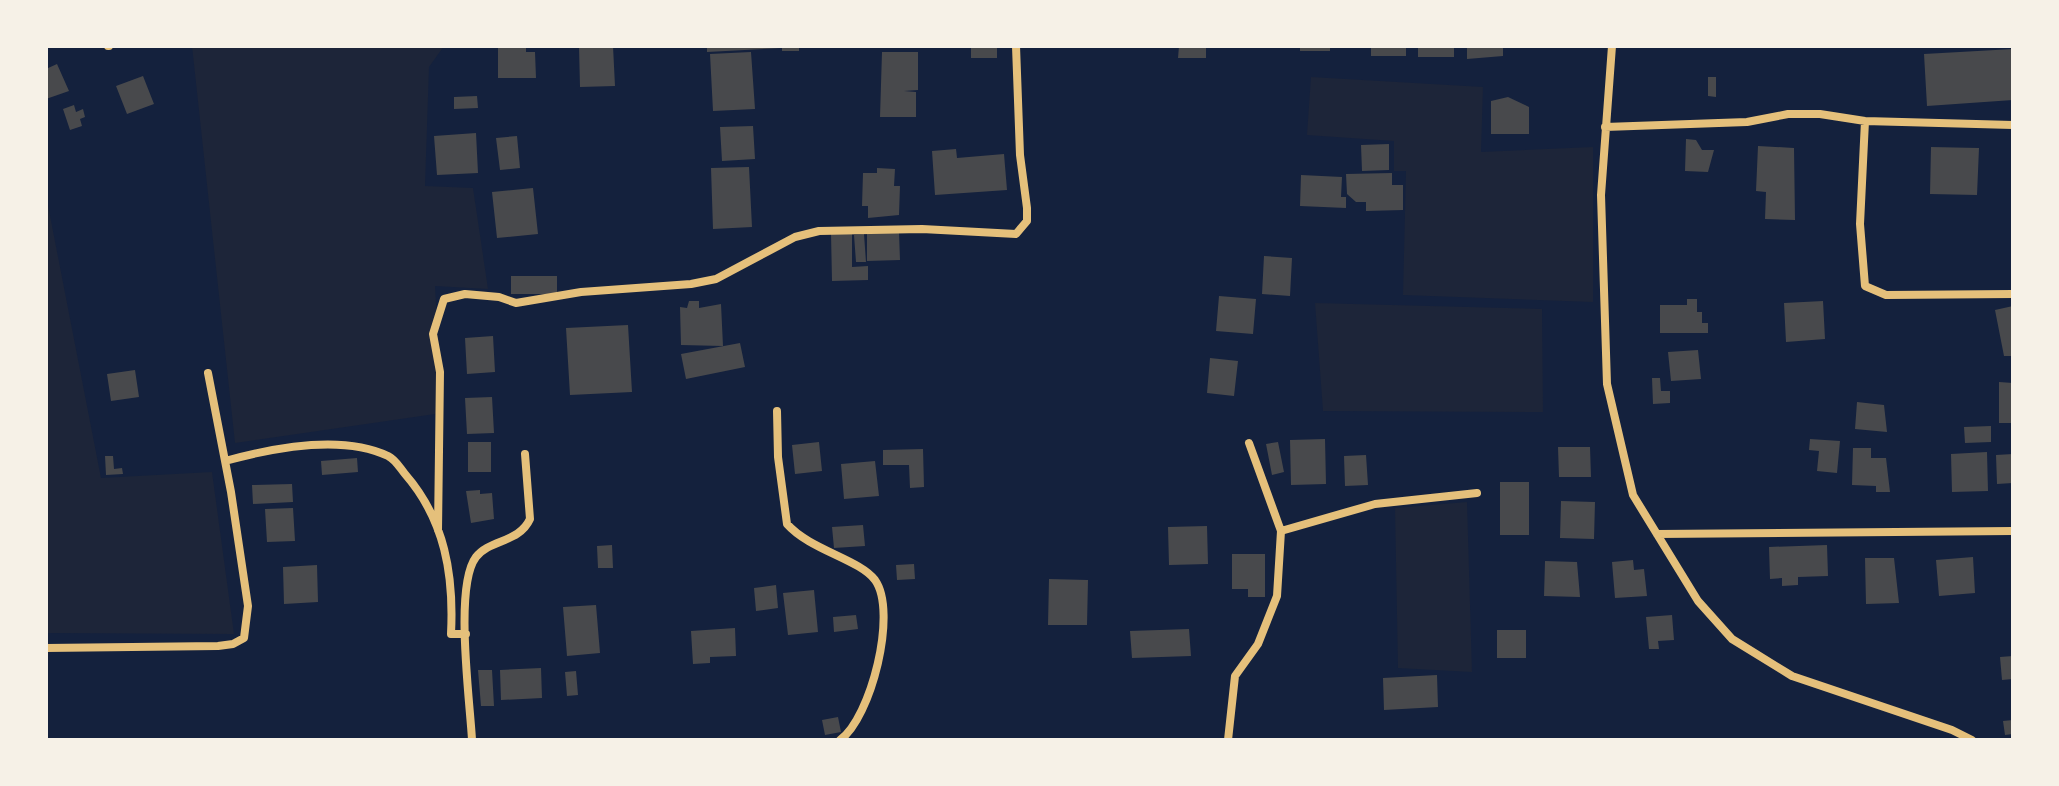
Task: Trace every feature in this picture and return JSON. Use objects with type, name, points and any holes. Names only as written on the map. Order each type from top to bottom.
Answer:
[{"type":"street","points":[[438,530],[440,372],[433,334],[444,299],[465,294],[499,297],[516,303],[581,292],[691,284],[716,279],[795,237],[819,231],[922,229],[1016,234],[1027,221],[1027,208],[1020,155],[1016,46]]},
{"type":"street","points":[[1612,46],[1601,195],[1607,384],[1633,495],[1698,601],[1732,639],[1792,676],[1952,730],[1972,740]]},
{"type":"street","points":[[1605,127],[1731,123],[1820,114],[1865,121],[2013,125]]},
{"type":"street","points":[[1865,121],[1860,224],[1865,286],[1886,295],[2013,294]]},
{"type":"street","points":[[46,648],[218,646],[233,644],[244,638],[248,606],[208,373]]},
{"type":"street","points":[[777,411],[778,457],[787,524],[819,550],[874,578],[882,595],[885,629],[878,662],[857,720],[840,740]]},
{"type":"street","points":[[1228,740],[1235,676],[1258,644],[1277,596],[1281,531],[1249,443]]},
{"type":"street","points":[[225,461],[273,448],[339,445],[390,456],[418,489],[438,530],[451,576],[451,634],[466,634]]},
{"type":"street","points":[[472,740],[466,634],[468,573],[481,551],[519,534],[530,519],[525,454]]},
{"type":"street","points":[[1281,531],[1375,504],[1477,493]]},
{"type":"street","points":[[1657,534],[2013,531]]},
{"type":"shaded area","points":[[192,46],[444,46],[429,67],[425,186],[473,188],[488,289],[435,286],[442,413],[235,443]]},
{"type":"shaded area","points":[[1311,77],[1483,87],[1481,152],[1593,147],[1593,302],[1403,295],[1406,171],[1394,171],[1394,141],[1307,135]]},
{"type":"shaded area","points":[[46,195],[101,478],[212,472],[234,634],[46,633]]},
{"type":"shaded area","points":[[1315,303],[1542,309],[1543,412],[1323,411]]},
{"type":"shaded area","points":[[1467,502],[1472,672],[1398,668],[1395,508]]},
{"type":"building","points":[[498,46],[526,46],[526,52],[535,52],[536,78],[498,78]]},
{"type":"building","points":[[579,46],[613,46],[615,86],[580,87]]},
{"type":"building","points":[[707,46],[781,46],[781,48],[707,52]]},
{"type":"building","points":[[782,46],[799,46],[799,51],[782,51]]},
{"type":"building","points":[[971,46],[997,46],[997,58],[971,58]]},
{"type":"building","points":[[1179,46],[1206,46],[1206,58],[1178,58]]},
{"type":"building","points":[[1300,46],[1330,46],[1330,51],[1300,51]]},
{"type":"building","points":[[1371,46],[1406,46],[1406,56],[1371,56]]},
{"type":"building","points":[[1418,46],[1454,46],[1454,57],[1418,57]]},
{"type":"building","points":[[1467,46],[1503,46],[1503,56],[1467,59]]},
{"type":"building","points":[[2013,49],[2013,100],[1927,106],[1924,54]]},
{"type":"building","points":[[751,52],[755,109],[713,111],[710,54]]},
{"type":"building","points":[[882,52],[918,52],[918,90],[904,91],[916,92],[916,117],[880,117]]},
{"type":"building","points":[[57,64],[69,91],[46,99],[46,69]]},
{"type":"building","points":[[143,76],[154,104],[127,114],[116,86]]},
{"type":"building","points":[[1708,77],[1716,77],[1716,97],[1708,96]]},
{"type":"building","points":[[477,96],[478,108],[454,109],[454,97]]},
{"type":"building","points":[[1508,97],[1529,107],[1529,134],[1491,134],[1491,101]]},
{"type":"building","points":[[74,105],[76,112],[83,109],[85,117],[80,119],[82,126],[70,130],[63,109]]},
{"type":"building","points":[[753,126],[755,159],[722,161],[720,127]]},
{"type":"building","points":[[476,133],[478,173],[437,175],[434,136]]},
{"type":"building","points":[[517,136],[520,168],[500,170],[496,138]]},
{"type":"building","points":[[1686,139],[1696,140],[1702,150],[1714,150],[1708,172],[1685,171]]},
{"type":"building","points":[[1389,144],[1389,170],[1362,171],[1361,145]]},
{"type":"building","points":[[1758,146],[1794,148],[1795,220],[1765,219],[1766,192],[1756,191]]},
{"type":"building","points":[[1931,147],[1979,148],[1977,195],[1930,194]]},
{"type":"building","points":[[956,149],[957,158],[1004,154],[1007,190],[935,195],[932,151]]},
{"type":"building","points":[[749,167],[752,227],[713,229],[711,168]]},
{"type":"building","points":[[877,168],[895,169],[894,186],[900,186],[899,215],[868,218],[868,206],[862,206],[863,173],[877,173]]},
{"type":"building","points":[[1392,173],[1392,185],[1403,185],[1403,210],[1366,211],[1366,202],[1356,202],[1347,194],[1346,174]]},
{"type":"building","points":[[1301,175],[1342,177],[1341,197],[1346,197],[1346,208],[1300,206]]},
{"type":"building","points":[[533,188],[538,234],[497,238],[492,192]]},
{"type":"building","points":[[899,232],[900,260],[867,261],[867,233]]},
{"type":"building","points":[[831,233],[852,233],[852,267],[868,266],[868,280],[832,281]]},
{"type":"building","points":[[864,234],[866,262],[856,262],[854,235]]},
{"type":"building","points":[[1264,256],[1292,258],[1290,296],[1262,294]]},
{"type":"building","points":[[511,276],[557,276],[557,294],[511,294]]},
{"type":"building","points":[[1219,296],[1256,299],[1253,334],[1216,331]]},
{"type":"building","points":[[1687,299],[1697,299],[1697,312],[1702,312],[1702,323],[1708,323],[1708,333],[1660,333],[1660,305],[1687,305]]},
{"type":"building","points":[[689,301],[699,301],[699,308],[721,304],[723,346],[681,345],[680,307],[687,308]]},
{"type":"building","points":[[1823,301],[1825,339],[1786,342],[1784,303]]},
{"type":"building","points":[[2013,306],[2013,356],[2004,356],[1995,310]]},
{"type":"building","points":[[628,325],[632,392],[570,395],[566,328]]},
{"type":"building","points":[[493,336],[495,372],[467,374],[465,338]]},
{"type":"building","points":[[740,343],[745,367],[686,379],[681,354]]},
{"type":"building","points":[[1698,350],[1701,379],[1671,381],[1668,352]]},
{"type":"building","points":[[1210,358],[1238,361],[1234,396],[1207,393]]},
{"type":"building","points":[[135,370],[139,397],[111,401],[107,374]]},
{"type":"building","points":[[1652,378],[1660,378],[1661,391],[1670,391],[1670,403],[1653,404]]},
{"type":"building","points":[[1999,382],[2013,383],[2013,423],[1999,423]]},
{"type":"building","points":[[492,397],[494,433],[467,434],[465,398]]},
{"type":"building","points":[[1857,402],[1884,405],[1887,432],[1855,429]]},
{"type":"building","points":[[1991,426],[1991,442],[1965,443],[1964,427]]},
{"type":"building","points":[[1325,439],[1326,484],[1291,485],[1290,440]]},
{"type":"building","points":[[1810,439],[1840,441],[1837,473],[1817,471],[1819,451],[1809,450]]},
{"type":"building","points":[[468,442],[491,442],[491,472],[468,472]]},
{"type":"building","points":[[819,442],[822,471],[795,474],[792,445]]},
{"type":"building","points":[[1278,442],[1284,472],[1272,475],[1266,444]]},
{"type":"building","points":[[1558,447],[1590,447],[1591,477],[1559,477]]},
{"type":"building","points":[[1853,448],[1871,448],[1871,458],[1886,458],[1890,492],[1876,492],[1876,486],[1852,485]]},
{"type":"building","points":[[923,449],[924,487],[910,488],[909,465],[883,465],[883,450]]},
{"type":"building","points":[[1987,452],[1988,491],[1952,492],[1951,454]]},
{"type":"building","points":[[2013,454],[2013,483],[1997,484],[1996,455]]},
{"type":"building","points":[[1366,455],[1368,485],[1345,486],[1344,456]]},
{"type":"building","points":[[105,456],[113,456],[114,469],[122,468],[123,474],[106,475]]},
{"type":"building","points":[[357,458],[358,472],[322,475],[321,461]]},
{"type":"building","points":[[875,461],[879,496],[844,499],[841,464]]},
{"type":"building","points":[[1500,482],[1529,482],[1529,535],[1500,535]]},
{"type":"building","points":[[292,484],[293,502],[253,504],[252,485]]},
{"type":"building","points":[[480,490],[480,494],[492,493],[494,519],[471,523],[466,491]]},
{"type":"building","points":[[1561,501],[1595,502],[1594,539],[1560,538]]},
{"type":"building","points":[[293,508],[295,541],[267,542],[265,509]]},
{"type":"building","points":[[863,525],[865,546],[834,548],[832,527]]},
{"type":"building","points":[[1207,526],[1208,564],[1169,565],[1168,527]]},
{"type":"building","points":[[612,545],[613,568],[598,568],[597,546]]},
{"type":"building","points":[[1827,545],[1828,576],[1798,577],[1798,585],[1782,586],[1782,578],[1770,579],[1769,547]]},
{"type":"building","points":[[1232,554],[1265,554],[1265,597],[1248,597],[1248,589],[1232,589]]},
{"type":"building","points":[[1973,557],[1975,593],[1939,596],[1936,560]]},
{"type":"building","points":[[1865,558],[1894,558],[1899,603],[1866,604]]},
{"type":"building","points":[[1633,560],[1634,570],[1644,569],[1647,596],[1615,598],[1612,562]]},
{"type":"building","points":[[1545,561],[1577,562],[1580,597],[1544,596]]},
{"type":"building","points":[[914,564],[915,579],[897,580],[896,565]]},
{"type":"building","points":[[317,565],[318,602],[284,604],[283,567]]},
{"type":"building","points":[[1049,579],[1088,580],[1087,625],[1048,625]]},
{"type":"building","points":[[776,585],[778,608],[756,611],[754,588]]},
{"type":"building","points":[[814,590],[818,632],[788,635],[783,593]]},
{"type":"building","points":[[596,605],[600,653],[567,656],[563,607]]},
{"type":"building","points":[[856,615],[858,629],[834,632],[833,617]]},
{"type":"building","points":[[1672,615],[1674,640],[1658,641],[1659,649],[1649,649],[1646,617]]},
{"type":"building","points":[[735,628],[736,656],[710,657],[710,663],[693,664],[691,631]]},
{"type":"building","points":[[1189,629],[1191,656],[1132,658],[1130,631]]},
{"type":"building","points":[[1497,630],[1526,630],[1526,658],[1497,658]]},
{"type":"building","points":[[2013,656],[2013,679],[2002,680],[2000,657]]},
{"type":"building","points":[[541,668],[542,698],[501,700],[500,670]]},
{"type":"building","points":[[478,670],[492,670],[494,706],[481,706]]},
{"type":"building","points":[[576,671],[578,695],[567,696],[565,672]]},
{"type":"building","points":[[1437,675],[1438,707],[1384,710],[1383,678]]},
{"type":"building","points":[[838,717],[841,732],[825,735],[822,720]]},
{"type":"building","points":[[2013,720],[2013,734],[2005,735],[2003,721]]}]
